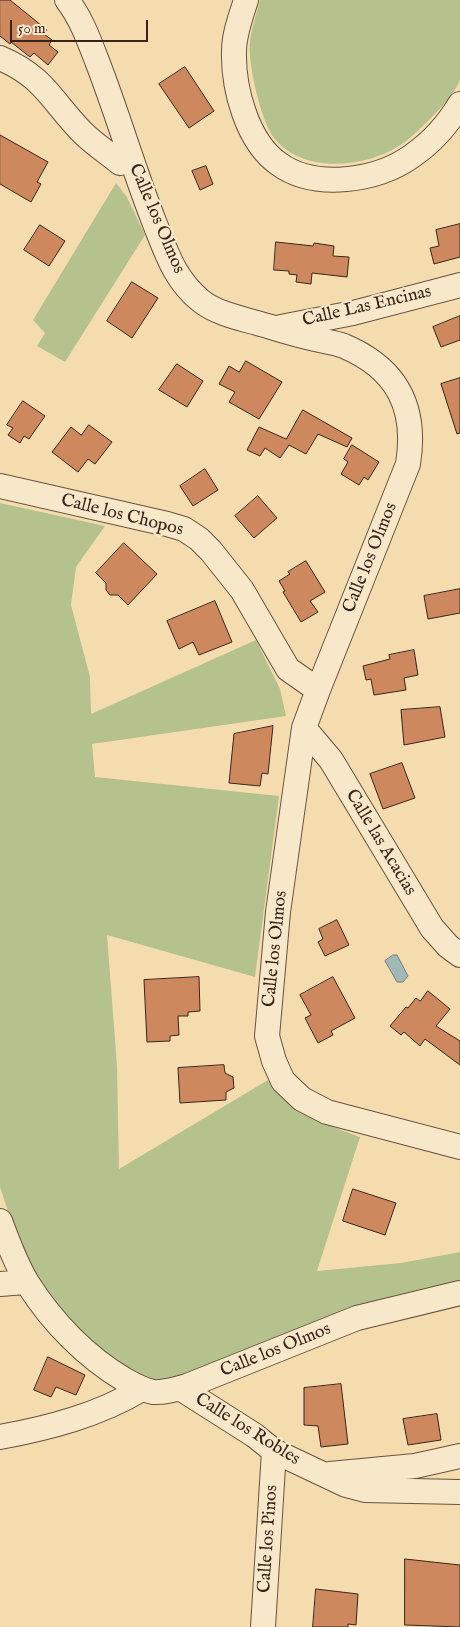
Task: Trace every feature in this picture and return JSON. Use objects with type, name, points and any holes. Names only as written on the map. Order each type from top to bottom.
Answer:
[{"type":"street","name":"Calle los Olmos","points":[[67,0],[87,36],[106,85],[130,159],[176,275],[202,302],[225,313],[343,346],[381,368],[393,380],[408,413],[411,429],[408,464],[304,728],[278,912],[267,1036],[274,1061],[283,1081],[302,1099],[328,1112],[460,1147]]},
{"type":"street","points":[[246,0],[237,31],[234,50],[236,81],[251,130],[264,150],[278,163],[290,170],[310,177],[347,179],[367,176],[393,166],[411,157],[428,144],[451,118],[460,104]]},
{"type":"street","points":[[0,58],[16,64],[33,76],[83,132],[120,162],[130,159]]},
{"type":"street","name":"Calle Las Encinas","points":[[274,328],[353,313],[460,285]]},
{"type":"street","name":"Calle los Chopos","points":[[0,486],[166,524],[184,529],[199,538],[242,590],[288,669],[318,690]]},
{"type":"street","name":"Calle las Acacias","points":[[304,728],[331,760],[432,928],[448,946],[460,955]]},
{"type":"street","points":[[0,1221],[26,1282],[67,1334],[114,1373],[142,1389],[124,1400],[88,1416],[0,1437]]},
{"type":"street","points":[[0,1284],[26,1282]]},
{"type":"street","name":"Calle los Olmos","points":[[142,1389],[155,1392],[180,1388],[357,1318],[460,1293]]},
{"type":"street","name":"Calle los Robles","points":[[180,1388],[254,1435],[274,1451],[346,1485],[365,1490],[460,1492]]},
{"type":"street","name":"Calle los Pinos","points":[[263,1627],[274,1451]]},
{"type":"street","points":[[323,1475],[415,1466],[460,1456]]},
{"type":"green space","points":[[260,0],[460,0],[459,84],[443,105],[420,129],[399,146],[385,153],[352,163],[334,164],[301,158],[286,150],[274,138],[264,119],[256,91],[251,62],[250,40]]},
{"type":"green space","points":[[116,183],[127,197],[145,235],[65,362],[37,346],[45,333],[33,320]]},
{"type":"green space","points":[[0,503],[105,526],[76,567],[71,605],[90,677],[91,714],[256,640],[280,689],[286,716],[92,744],[95,777],[279,796],[255,977],[107,935],[117,1066],[119,1169],[268,1080],[288,1100],[310,1115],[360,1137],[317,1271],[401,1263],[460,1252],[460,1282],[352,1307],[188,1373],[169,1379],[154,1380],[138,1374],[98,1348],[70,1321],[33,1275],[20,1247],[0,1187]]},
{"type":"water","points":[[393,955],[397,955],[408,976],[403,982],[397,982],[385,961]]},
{"type":"building","points":[[0,0],[10,0],[47,30],[44,34],[52,40],[49,45],[58,52],[48,65],[34,53],[30,57],[0,36]]},
{"type":"building","points":[[185,67],[214,111],[189,128],[159,84]]},
{"type":"building","points":[[0,135],[48,162],[37,182],[41,184],[31,202],[0,184]]},
{"type":"building","points":[[206,166],[213,184],[200,190],[192,171]]},
{"type":"building","points":[[460,224],[460,257],[434,264],[430,248],[439,246],[436,230]]},
{"type":"building","points":[[40,225],[65,241],[49,266],[24,250]]},
{"type":"building","points":[[276,242],[313,246],[314,243],[334,246],[333,256],[349,257],[347,277],[312,273],[311,284],[296,282],[297,275],[289,274],[289,271],[274,270]]},
{"type":"building","points":[[132,282],[158,298],[132,338],[107,321]]},
{"type":"building","points":[[460,316],[460,340],[441,347],[433,327]]},
{"type":"building","points":[[246,361],[282,382],[259,419],[229,402],[235,392],[219,384],[229,366],[239,372]]},
{"type":"building","points":[[177,364],[203,381],[187,407],[159,390]]},
{"type":"building","points":[[460,378],[460,433],[457,434],[441,384]]},
{"type":"building","points":[[23,401],[45,416],[29,439],[24,436],[20,443],[8,435],[13,428],[7,425]]},
{"type":"building","points":[[303,410],[352,438],[347,447],[318,434],[306,454],[289,445],[280,458],[265,448],[260,456],[247,450],[259,427],[286,439]]},
{"type":"building","points":[[89,425],[112,442],[95,464],[88,459],[78,472],[52,452],[71,427],[81,435]]},
{"type":"building","points":[[352,445],[379,462],[368,480],[364,477],[359,485],[341,474],[348,462],[344,459]]},
{"type":"building","points":[[205,469],[218,490],[193,506],[180,486]]},
{"type":"building","points":[[258,496],[277,518],[254,538],[235,516]]},
{"type":"building","points":[[124,543],[157,574],[128,605],[118,595],[110,595],[106,590],[106,583],[96,573]]},
{"type":"building","points":[[306,561],[325,592],[310,601],[318,612],[301,622],[283,592],[285,591],[279,581],[290,574],[288,572]]},
{"type":"building","points":[[460,589],[460,613],[428,619],[424,596]]},
{"type":"building","points":[[215,601],[232,642],[199,655],[193,642],[179,649],[167,621]]},
{"type":"building","points":[[414,650],[418,675],[404,678],[406,690],[374,695],[371,679],[366,680],[363,666],[390,659],[389,655]]},
{"type":"building","points":[[440,707],[445,737],[404,745],[401,710]]},
{"type":"building","points":[[273,726],[268,774],[262,773],[260,786],[229,783],[234,734]]},
{"type":"building","points":[[402,763],[415,798],[383,809],[370,774]]},
{"type":"building","points":[[337,920],[349,945],[325,956],[318,942],[323,939],[319,929]]},
{"type":"building","points":[[199,977],[200,1011],[188,1012],[188,1016],[178,1016],[179,1035],[170,1036],[170,1041],[147,1042],[144,980]]},
{"type":"building","points":[[333,977],[355,1018],[331,1031],[333,1035],[318,1043],[305,1018],[311,1015],[300,995]]},
{"type":"building","points":[[428,991],[450,1009],[436,1026],[460,1041],[460,1065],[425,1039],[420,1046],[404,1032],[401,1035],[390,1026],[406,1007],[408,1008],[416,998],[420,1001]]},
{"type":"building","points":[[224,1065],[225,1073],[233,1077],[234,1088],[226,1092],[226,1100],[180,1103],[178,1068]]},
{"type":"building","points":[[353,1189],[396,1203],[385,1235],[343,1221]]},
{"type":"building","points":[[48,1357],[85,1375],[76,1395],[56,1387],[51,1397],[34,1390]]},
{"type":"building","points":[[341,1384],[348,1444],[321,1447],[318,1426],[304,1425],[304,1388]]},
{"type":"building","points":[[437,1414],[441,1440],[408,1445],[403,1419]]},
{"type":"building","points":[[405,1559],[460,1565],[460,1627],[405,1625]]},
{"type":"building","points":[[316,1589],[358,1594],[356,1625],[348,1624],[348,1627],[313,1627]]}]
